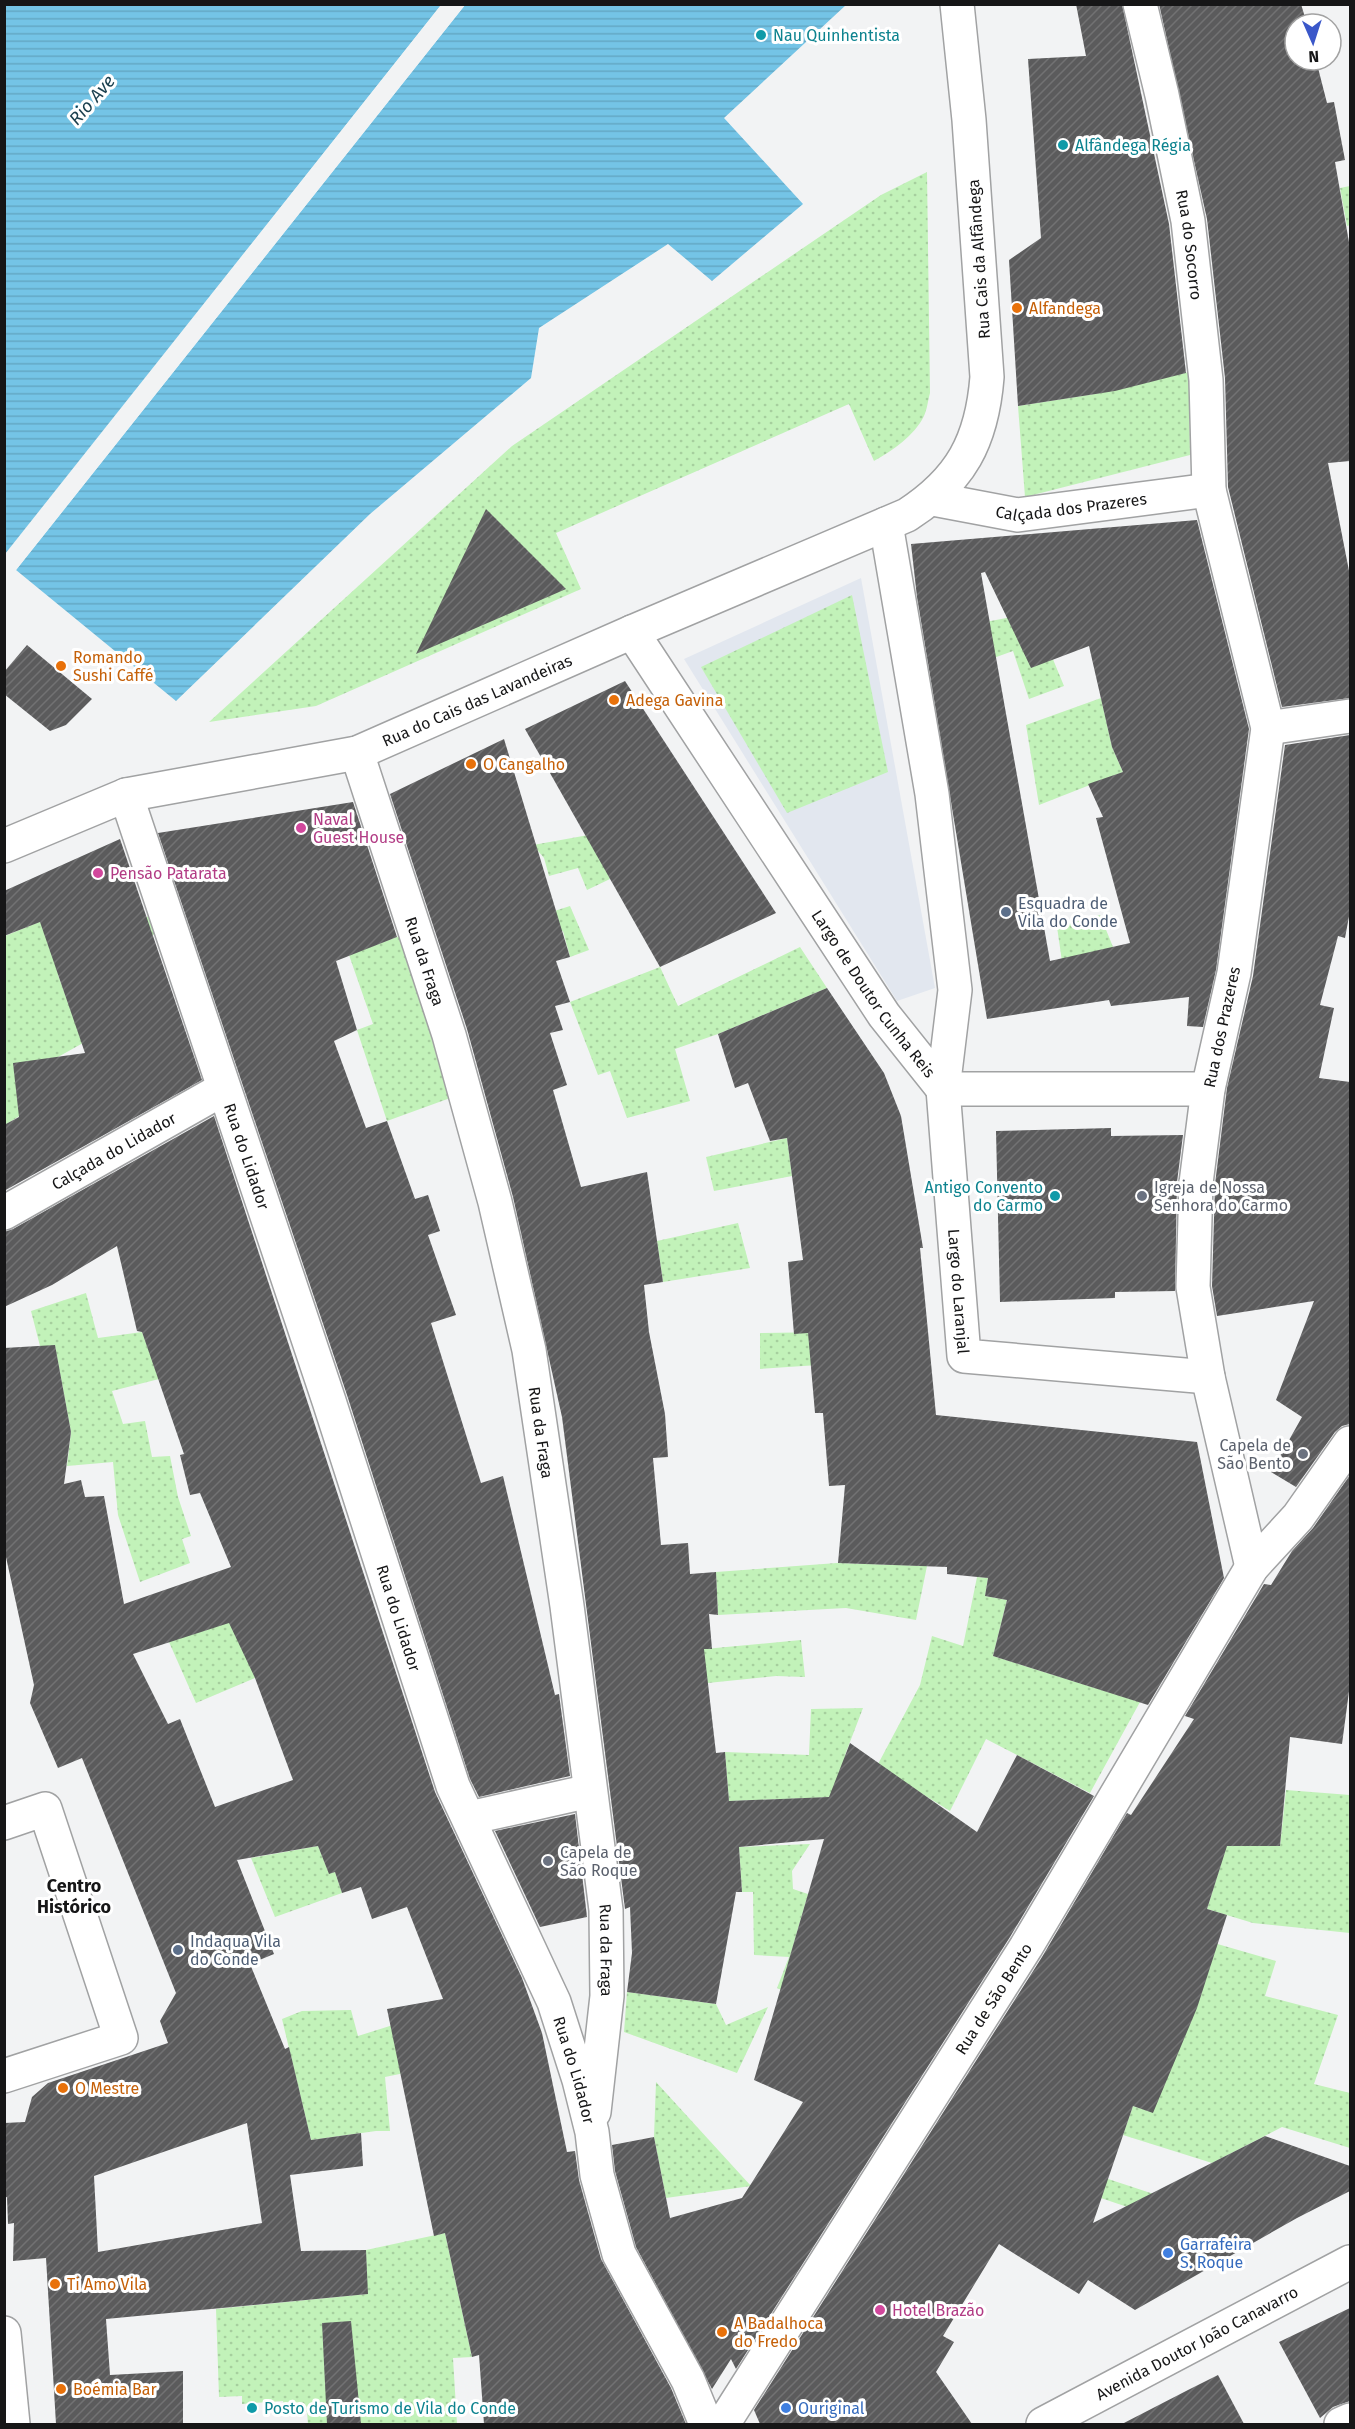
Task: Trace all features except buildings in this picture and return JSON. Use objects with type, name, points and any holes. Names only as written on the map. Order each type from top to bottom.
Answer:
[{"type":"street","name":"Rua Cais da Alfândega","points":[[933,499],[950,482],[977,436],[985,408],[987,377],[969,120],[957,4]]},
{"type":"street","name":"Rua do Socorro","points":[[1140,4],[1188,220],[1206,380],[1209,490]]},
{"type":"street","name":"Calçada dos Prazeres","points":[[933,499],[1018,515],[1209,490]]},
{"type":"street","name":"Rua dos Prazeres","points":[[1209,490],[1268,728],[1234,974],[1208,1089],[1196,1183],[1193,1287],[1208,1377],[1252,1567]]},
{"type":"street","name":"Rua do Cais das Lavandeiras","points":[[4,846],[126,795],[357,753],[632,632],[907,515],[933,499]]},
{"type":"street","name":"Largo de Doutor Cunha Reis","points":[[886,524],[932,794],[955,990],[943,1089]]},
{"type":"street","name":"Largo de Doutor Cunha Reis","points":[[632,632],[884,1015],[943,1089]]},
{"type":"street","points":[[1268,728],[1350,716]]},
{"type":"street","name":"Rua da Fraga","points":[[357,753],[450,1035],[495,1202],[529,1350],[567,1606],[606,1910],[607,1996],[592,2132]]},
{"type":"street","name":"Rua do Lidador","points":[[126,795],[329,1401],[453,1786],[554,2002],[592,2132],[597,2175],[619,2254],[688,2380],[706,2424]]},
{"type":"street","name":"Calçada do Lidador","points":[[4,1213],[223,1089]]},
{"type":"street","points":[[943,1089],[1208,1089]]},
{"type":"street","name":"Largo do Laranjal","points":[[943,1089],[964,1356],[1208,1377]]},
{"type":"street","name":"Rua de São Bento","points":[[723,2424],[1026,1947],[1252,1567],[1298,1517],[1350,1443]]},
{"type":"street","points":[[469,1818],[590,1791]]},
{"type":"street","points":[[4,1823],[45,1809],[121,2038],[4,2076]]},
{"type":"street","name":"Avenida Doutor João Canavarro","points":[[1043,2424],[1350,2262]]},
{"type":"street","points":[[4,2333],[13,2424]]},
{"type":"street","points":[[1341,2424],[1350,2420]]},
{"type":"shaded area","points":[[861,578],[935,988],[897,1001],[684,659]]},
{"type":"green space","points":[[927,172],[930,393],[925,414],[920,423],[895,447],[874,461],[849,404],[556,533],[581,589],[316,706],[209,722],[512,446],[881,195]]},
{"type":"green space","points":[[1350,186],[1350,225],[1347,226],[1340,188]]},
{"type":"green space","points":[[1189,372],[1190,455],[1025,497],[1018,406],[1095,394]]},
{"type":"green space","points":[[852,595],[888,772],[787,813],[701,667]]},
{"type":"green space","points":[[1042,611],[1045,640],[1064,686],[1029,699],[1013,651],[977,664],[970,625]]},
{"type":"green space","points":[[1101,698],[1112,747],[1123,772],[1039,805],[1026,725]]},
{"type":"green space","points":[[594,834],[610,879],[587,890],[578,868],[549,876],[544,858],[533,845]]},
{"type":"green space","points":[[570,906],[589,950],[570,957],[563,931],[545,936],[539,916]]},
{"type":"green space","points":[[152,915],[155,934],[58,975],[83,1043],[58,1057],[21,1115],[5,1125],[5,936],[49,918],[72,945]]},
{"type":"green space","points":[[1100,915],[1113,947],[1065,982],[1057,927]]},
{"type":"green space","points":[[405,934],[453,1097],[387,1121],[357,1030],[373,1024],[349,955]]},
{"type":"green space","points":[[800,947],[827,988],[718,1034],[675,1049],[690,1101],[627,1118],[610,1071],[598,1075],[570,1002],[660,967],[678,1006]]},
{"type":"green space","points":[[787,1138],[792,1176],[714,1191],[706,1157]]},
{"type":"green space","points":[[738,1223],[750,1268],[663,1282],[657,1241]]},
{"type":"green space","points":[[86,1293],[98,1338],[142,1332],[159,1379],[112,1391],[123,1424],[145,1421],[152,1457],[170,1456],[178,1497],[191,1536],[182,1539],[190,1563],[140,1582],[118,1515],[113,1462],[67,1466],[71,1432],[55,1346],[40,1346],[31,1311]]},
{"type":"green space","points":[[831,1332],[833,1364],[760,1369],[760,1333]]},
{"type":"green space","points":[[837,1563],[927,1566],[916,1620],[846,1608],[718,1615],[716,1572]]},
{"type":"green space","points":[[977,1577],[988,1578],[985,1596],[1007,1600],[993,1656],[1140,1702],[1090,1793],[986,1739],[950,1811],[877,1766],[920,1685],[932,1636],[963,1646]]},
{"type":"green space","points":[[235,1584],[255,1678],[196,1703],[169,1642]]},
{"type":"green space","points":[[801,1640],[805,1677],[776,1676],[698,1684],[694,1650]]},
{"type":"green space","points":[[863,1708],[845,1755],[863,1761],[840,1797],[729,1801],[725,1752],[809,1755],[811,1709]]},
{"type":"green space","points":[[1286,1790],[1350,1795],[1350,1933],[1253,1923],[1207,1909],[1221,1864],[1204,1845],[1280,1846]]},
{"type":"green space","points":[[810,1844],[792,1871],[793,1889],[808,1894],[790,1957],[842,2018],[777,1988],[789,1957],[754,1955],[753,1892],[742,1892],[739,1847]]},
{"type":"green space","points":[[318,1846],[329,1873],[335,1872],[342,1893],[275,1917],[251,1858]]},
{"type":"green space","points":[[1214,1943],[1276,1961],[1265,1996],[1338,2015],[1314,2084],[1350,2093],[1350,2148],[1282,2127],[1212,2163],[1123,2135],[1133,2106],[1152,2112]]},
{"type":"green space","points":[[627,1992],[716,2004],[726,2025],[768,2007],[737,2073],[624,2032]]},
{"type":"green space","points":[[351,2010],[358,2036],[412,2019],[424,2069],[385,2077],[390,2131],[311,2140],[282,2019],[302,2011]]},
{"type":"green space","points":[[656,2082],[751,2186],[666,2198],[654,2137]]},
{"type":"green space","points":[[1093,2174],[1269,2232],[1245,2247],[1095,2196]]},
{"type":"green space","points":[[445,2233],[472,2357],[453,2358],[457,2424],[308,2424],[307,2412],[284,2413],[283,2401],[242,2404],[242,2396],[219,2397],[216,2309],[367,2294],[366,2250]]},
{"type":"water","name":"Rio Ave","points":[[5,5],[441,5],[5,554]]},
{"type":"water","points":[[465,5],[846,5],[724,118],[803,204],[712,281],[668,244],[539,328],[531,378],[370,514],[176,701],[16,570]]},
{"type":"pier","points":[[444,4],[7,556],[4,557],[441,5]]},
{"type":"pier","points":[[462,4],[465,5],[16,570],[13,568]]},
{"type":"place","name":"Nau Quinhentista","points":[[761,35]]},
{"type":"place","name":"Alfândega Régia","points":[[1063,145]]},
{"type":"place","name":"Alfandega","points":[[1017,308]]},
{"type":"place","name":"Romando Sushi Caffé","points":[[61,666]]},
{"type":"place","name":"Adega Gavina","points":[[614,700]]},
{"type":"place","name":"O Cangalho","points":[[471,764]]},
{"type":"place","name":"Naval Guest House","points":[[301,828]]},
{"type":"place","name":"Pensão Patarata","points":[[98,873]]},
{"type":"place","name":"Esquadra de Vila do Conde","points":[[1006,912]]},
{"type":"place","name":"Antigo Convento do Carmo","points":[[1055,1196]]},
{"type":"place","name":"Igreja de Nossa Senhora do Carmo","points":[[1142,1196]]},
{"type":"place","name":"Capela de São Bento","points":[[1303,1454]]},
{"type":"place","name":"Capela de São Roque","points":[[548,1861]]},
{"type":"place","name":"Indaqua Vila do Conde","points":[[178,1950]]},
{"type":"place","name":"O Mestre","points":[[63,2088]]},
{"type":"place","name":"Garrafeira S. Roque","points":[[1168,2253]]},
{"type":"place","name":"Ti Amo Vila","points":[[55,2284]]},
{"type":"place","name":"Hotel Brazão","points":[[880,2310]]},
{"type":"place","name":"A Badalhoca do Fredo","points":[[722,2332]]},
{"type":"place","name":"Boémia Bar","points":[[61,2389]]},
{"type":"place","name":"Posto de Turismo de Vila do Conde","points":[[252,2408]]},
{"type":"place","name":"Ouriginal","points":[[786,2408]]},
{"type":"district","name":"Centro Histórico","points":[[74,1896]]}]
